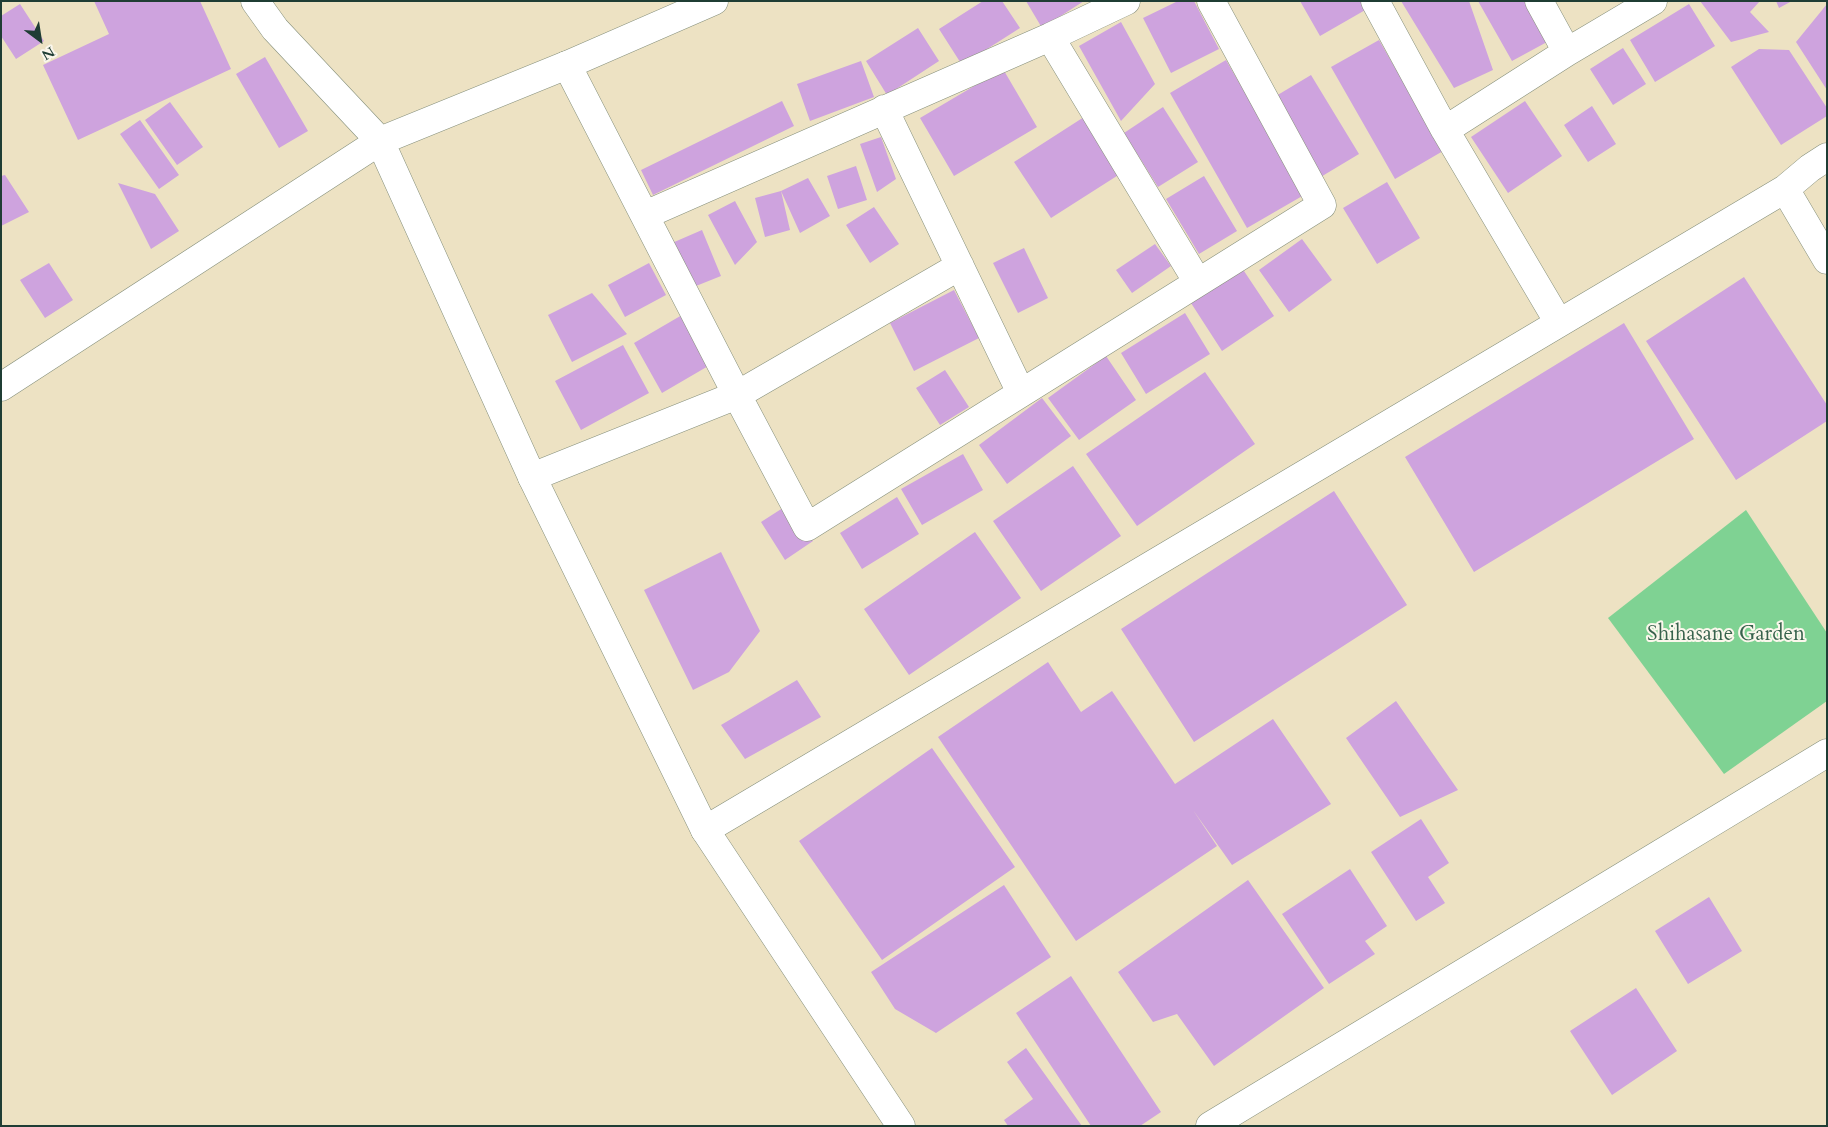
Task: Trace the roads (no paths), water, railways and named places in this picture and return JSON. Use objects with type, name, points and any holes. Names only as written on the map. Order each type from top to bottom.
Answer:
[{"type":"street","points":[[255,1],[275,29],[380,141],[532,478],[705,830],[901,1126]]},
{"type":"street","points":[[1,387],[380,141],[567,66],[714,1]]},
{"type":"street","points":[[645,215],[1050,37],[1126,1]]},
{"type":"street","points":[[567,66],[807,527],[1322,205],[1211,1]]},
{"type":"street","points":[[1375,1],[1445,130],[1559,322]]},
{"type":"street","points":[[1539,1],[1567,52]]},
{"type":"street","points":[[1445,130],[1567,52],[1653,1]]},
{"type":"street","points":[[1050,37],[1197,282]]},
{"type":"street","points":[[884,109],[1021,393]]},
{"type":"street","points":[[705,830],[1784,189],[1827,157]]},
{"type":"street","points":[[1784,189],[1827,260]]},
{"type":"street","points":[[532,478],[737,395],[960,266]]},
{"type":"street","points":[[1210,1126],[1827,753]]},
{"type":"park label","name":"Shihasane Garden","points":[[1726,635]]}]
